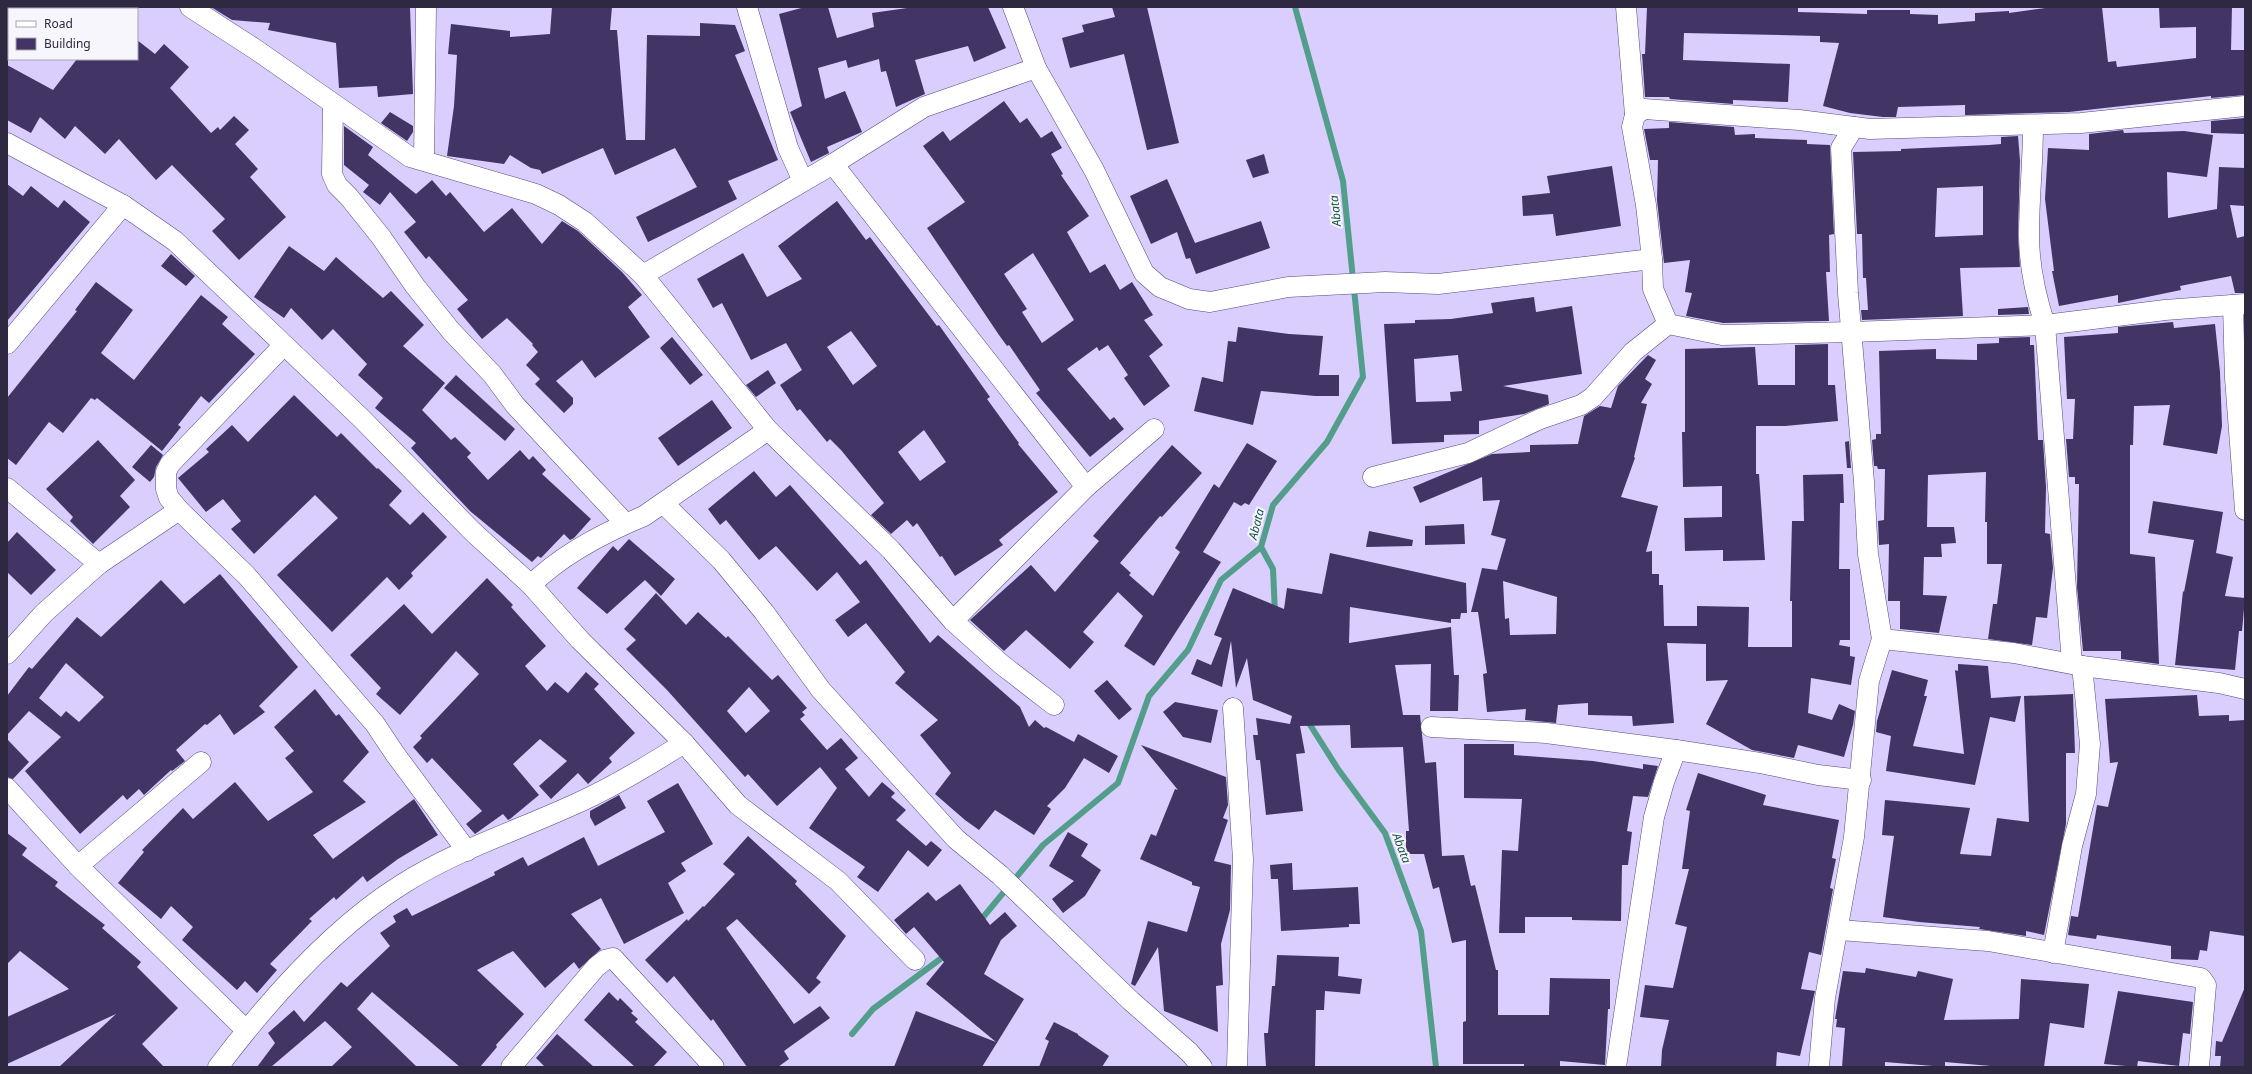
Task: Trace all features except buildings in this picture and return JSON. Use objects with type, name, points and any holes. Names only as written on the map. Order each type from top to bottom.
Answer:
[{"type":"street","points":[[424,160],[426,7]]},
{"type":"street","points":[[747,7],[788,148],[803,181]]},
{"type":"street","points":[[1013,7],[1036,68],[1094,170],[1144,273],[1160,288],[1189,299],[1210,302],[1288,288],[1385,282],[1438,284],[1652,258]]},
{"type":"street","points":[[1626,7],[1635,115],[1632,127],[1646,205],[1652,258],[1653,289],[1668,324]]},
{"type":"street","points":[[200,10],[333,105],[410,157],[508,184],[559,205],[585,222],[643,275],[768,430],[891,550],[953,620],[1001,664],[1054,705]]},
{"type":"street","points":[[643,275],[833,164],[924,107],[1036,68]]},
{"type":"street","points":[[333,105],[332,174],[336,185],[349,197],[381,237],[414,286],[451,331],[492,374],[515,405],[625,523]]},
{"type":"street","points":[[1635,115],[1644,108],[1798,120],[1870,129],[2033,126],[2081,123],[2245,106]]},
{"type":"street","points":[[2033,126],[2034,165],[2029,236],[2036,297],[2045,325],[2077,665],[2090,744],[2086,794],[2072,846],[2053,953]]},
{"type":"street","points":[[1819,1067],[1825,998],[1839,930],[1846,876],[1854,837],[1869,681],[1882,639],[1868,554],[1864,482],[1851,332],[1841,148],[1854,127]]},
{"type":"street","points":[[7,143],[122,205],[175,240],[366,424],[472,531],[530,585],[580,640],[684,743],[738,805],[838,881],[915,960]]},
{"type":"street","points":[[833,164],[1086,487]]},
{"type":"street","points":[[7,344],[122,205]]},
{"type":"street","points":[[1668,324],[1722,335],[1851,332],[2045,325],[2165,310],[2239,305],[2235,378],[2245,510]]},
{"type":"street","points":[[1373,477],[1468,453],[1540,419],[1581,405],[1594,397],[1633,352],[1668,324]]},
{"type":"street","points":[[284,346],[170,464],[166,472],[166,489],[169,498],[179,510],[246,575],[375,724],[395,754],[467,850]]},
{"type":"street","points":[[953,620],[1086,487],[1154,429]]},
{"type":"street","points":[[530,585],[564,557],[625,523],[644,516],[768,430]]},
{"type":"street","points":[[7,488],[99,564]]},
{"type":"street","points":[[663,503],[721,560],[764,612],[821,690],[956,839],[1000,875],[1023,899],[1189,1052],[1202,1067]]},
{"type":"street","points":[[7,654],[44,612],[99,564],[179,510]]},
{"type":"street","points":[[1882,639],[2014,653],[2077,665],[2219,683],[2245,689]]},
{"type":"street","points":[[1233,708],[1243,858],[1237,1067]]},
{"type":"street","points":[[1431,728],[1546,733],[1676,750],[1760,763],[1818,775],[1860,780]]},
{"type":"street","points":[[218,1067],[246,1030],[316,955],[358,914],[402,884],[467,850],[574,804],[641,771],[684,743]]},
{"type":"street","points":[[1616,1067],[1654,817],[1664,782],[1676,750]]},
{"type":"street","points":[[78,866],[201,762]]},
{"type":"street","points":[[7,788],[78,866],[246,1030]]},
{"type":"street","points":[[1839,930],[1988,941],[2186,974],[2201,978],[2206,985],[2199,1067]]},
{"type":"street","points":[[511,1067],[596,967],[605,960],[613,958],[714,1067]]},
{"type":"waterway","name":"Abata","points":[[1275,613],[1273,569],[1261,547],[1273,505],[1327,442],[1363,377],[1343,181],[1295,7]]},
{"type":"waterway","points":[[979,922],[1043,845],[1118,783],[1149,696],[1188,650],[1221,580],[1261,547]]},
{"type":"waterway","name":"Abata","points":[[1307,720],[1338,769],[1385,833],[1421,931],[1436,1067]]},
{"type":"waterway","points":[[852,1034],[873,1009],[947,954]]}]
